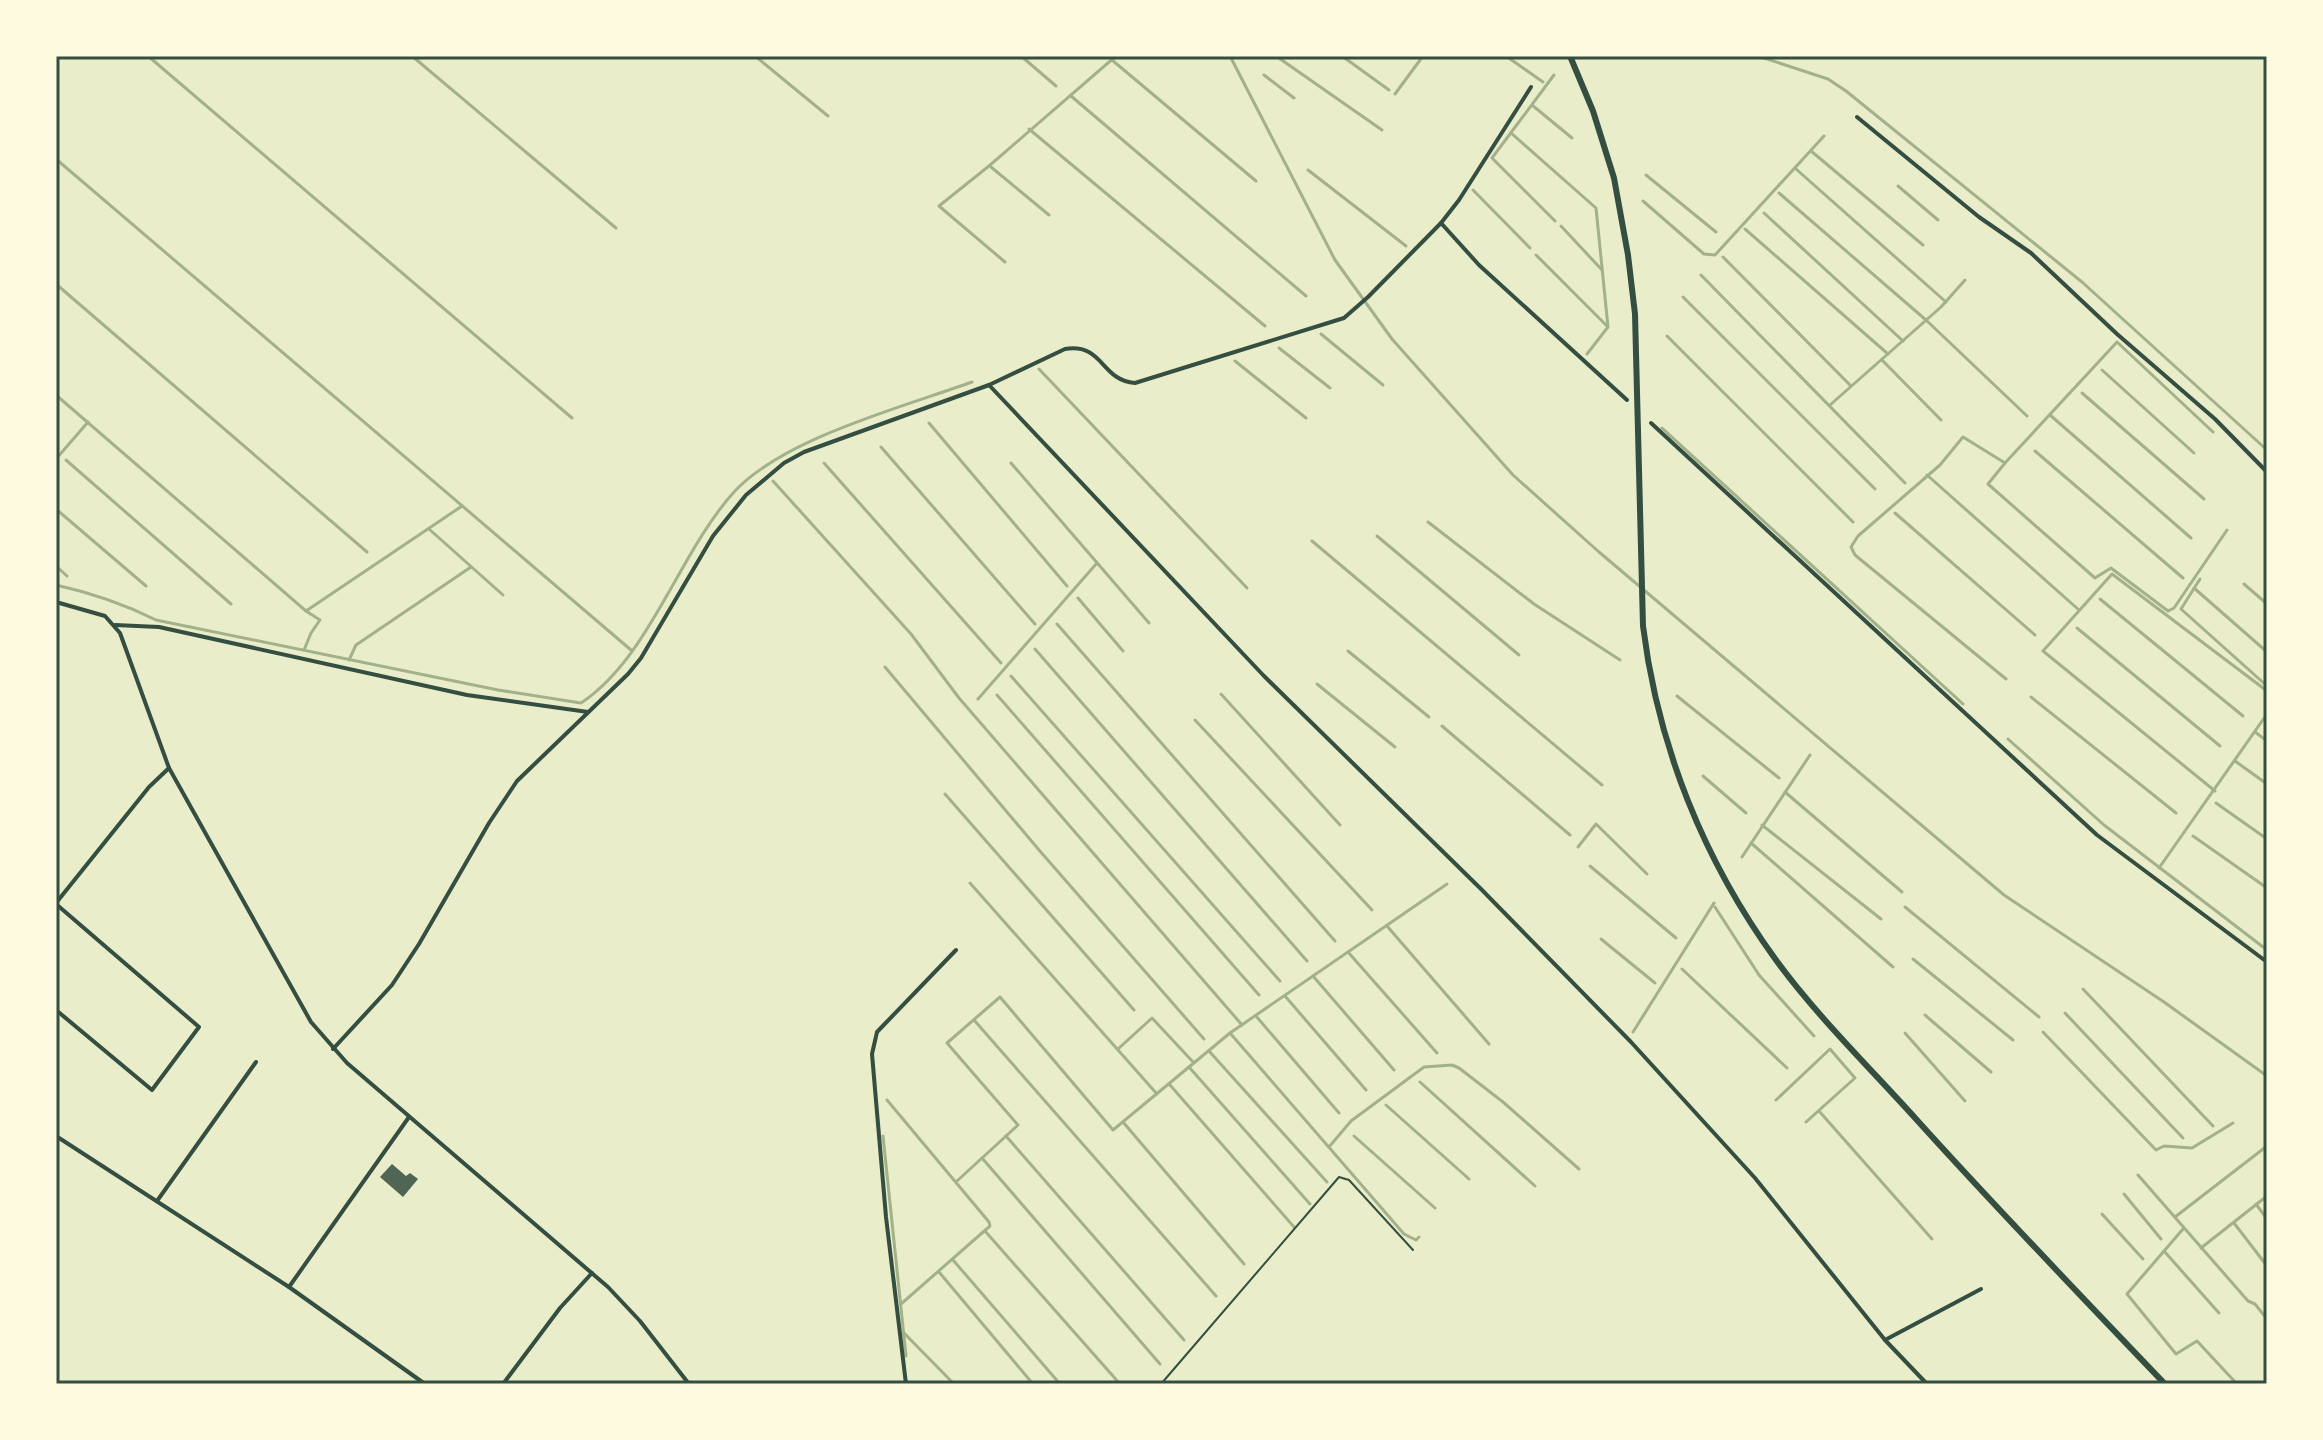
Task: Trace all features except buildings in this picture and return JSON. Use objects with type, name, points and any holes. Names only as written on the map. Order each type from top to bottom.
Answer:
[{"type":"main road","points":[[1570,56],[1593,111],[1614,178],[1632,285],[1638,399],[1642,617],[1648,667],[1665,741],[1693,815],[1736,900],[1777,962],[1991,1203],[2165,1384]]},
{"type":"street","points":[[333,1049],[392,985],[517,781],[628,674],[641,658],[713,536],[737,505],[763,479],[804,452],[989,385],[1065,349],[1079,346],[1089,350],[1119,379],[1135,383],[1344,318],[1441,223],[1531,87]]},
{"type":"street","points":[[1857,117],[1979,217],[2031,253],[2117,334],[2215,419],[2267,472]]},
{"type":"street","points":[[1441,223],[1479,265],[1627,400]]},
{"type":"street","points":[[989,385],[1264,676],[1481,889],[1631,1042],[1755,1178],[1885,1340],[1927,1384]]},
{"type":"street","points":[[1651,423],[2097,835],[2267,962]]},
{"type":"street","points":[[56,602],[105,616],[120,633],[169,768],[301,1006],[333,1049],[592,1273],[640,1321],[689,1384]]},
{"type":"street","points":[[114,625],[159,627],[467,695],[588,712]]},
{"type":"street","points":[[56,1010],[152,1090],[199,1027],[56,903],[149,787],[169,768]]},
{"type":"street","points":[[906,1384],[886,1217],[872,1054],[877,1032],[956,950]]},
{"type":"street","points":[[157,1201],[256,1062]]},
{"type":"street","points":[[289,1287],[409,1117]]},
{"type":"street","points":[[56,1136],[289,1287],[425,1384]]},
{"type":"street","points":[[503,1384],[560,1308],[592,1273]]},
{"type":"street","points":[[1885,1340],[1981,1289]]},
{"type":"path","points":[[1161,1384],[1339,1177],[1349,1180],[1413,1250]]},
{"type":"waterway","points":[[148,56],[572,418]]},
{"type":"waterway","points":[[412,56],[616,228]]},
{"type":"waterway","points":[[755,56],[828,116]]},
{"type":"waterway","points":[[1021,56],[1056,86]]},
{"type":"waterway","points":[[1005,262],[939,206],[1116,56]]},
{"type":"waterway","points":[[1230,56],[1335,260],[1392,339],[1513,475],[1599,552],[2004,895],[2164,1002],[2267,1076]]},
{"type":"waterway","points":[[1276,56],[1382,130]]},
{"type":"waterway","points":[[1342,56],[1389,90]]},
{"type":"waterway","points":[[1395,94],[1423,56]]},
{"type":"waterway","points":[[1506,56],[1543,82]]},
{"type":"waterway","points":[[1758,56],[1828,79],[1846,91],[2082,282],[2267,450]]},
{"type":"waterway","points":[[1112,60],[1256,181]]},
{"type":"waterway","points":[[1264,75],[1294,98]]},
{"type":"waterway","points":[[1554,75],[1492,158],[1555,221]]},
{"type":"waterway","points":[[1071,96],[1306,296]]},
{"type":"waterway","points":[[1532,105],[1572,138]]},
{"type":"waterway","points":[[1029,129],[1265,326]]},
{"type":"waterway","points":[[1511,133],[1596,208],[1608,327],[1587,354]]},
{"type":"waterway","points":[[1643,201],[1704,254],[1715,255],[1824,136]]},
{"type":"waterway","points":[[1811,151],[1923,245]]},
{"type":"waterway","points":[[56,159],[631,650]]},
{"type":"waterway","points":[[991,167],[1049,215]]},
{"type":"waterway","points":[[1796,169],[1946,302]]},
{"type":"waterway","points":[[1308,170],[1406,246]]},
{"type":"waterway","points":[[1646,175],[1716,232]]},
{"type":"waterway","points":[[1898,186],[1938,220]]},
{"type":"waterway","points":[[1473,190],[1530,248]]},
{"type":"waterway","points":[[1779,193],[1926,320],[2027,416]]},
{"type":"waterway","points":[[1764,213],[1903,341]]},
{"type":"waterway","points":[[1561,226],[1602,270]]},
{"type":"waterway","points":[[1745,229],[1888,354]]},
{"type":"waterway","points":[[1536,255],[1607,326]]},
{"type":"waterway","points":[[1723,257],[1851,386]]},
{"type":"waterway","points":[[1701,275],[1905,483]]},
{"type":"waterway","points":[[1830,405],[1941,307],[1965,280]]},
{"type":"waterway","points":[[56,284],[367,552]]},
{"type":"waterway","points":[[1683,297],[1875,489]]},
{"type":"waterway","points":[[1321,334],[1383,385]]},
{"type":"waterway","points":[[1667,336],[1853,522]]},
{"type":"waterway","points":[[2006,679],[1855,555],[1851,547],[1858,536],[1940,465],[1963,437],[2005,463],[2117,342],[2213,432]]},
{"type":"waterway","points":[[1279,348],[1330,388]]},
{"type":"waterway","points":[[1882,360],[1941,420]]},
{"type":"waterway","points":[[1235,361],[1306,418]]},
{"type":"waterway","points":[[1039,369],[1247,588]]},
{"type":"waterway","points":[[2102,370],[2194,453]]},
{"type":"waterway","points":[[56,585],[108,600],[156,620],[498,690],[581,703],[605,683],[626,659],[714,517],[734,492],[756,473],[813,440],[846,426],[972,382]]},
{"type":"waterway","points":[[2082,393],[2204,499]]},
{"type":"waterway","points":[[56,395],[320,620],[304,650]]},
{"type":"waterway","points":[[2050,415],[2191,538]]},
{"type":"waterway","points":[[56,459],[88,422]]},
{"type":"waterway","points":[[929,423],[1067,586]]},
{"type":"waterway","points":[[1662,428],[1963,704]]},
{"type":"waterway","points":[[881,447],[1035,624]]},
{"type":"waterway","points":[[2035,451],[2183,578]]},
{"type":"waterway","points":[[66,460],[231,604]]},
{"type":"waterway","points":[[824,463],[1001,663]]},
{"type":"waterway","points":[[1011,463],[1149,623]]},
{"type":"waterway","points":[[2005,463],[1988,484],[2095,578],[2111,568],[2168,611],[2174,608],[2227,530]]},
{"type":"waterway","points":[[1927,475],[2079,610]]},
{"type":"waterway","points":[[773,481],[911,634],[959,698],[1242,1025]]},
{"type":"waterway","points":[[306,611],[462,506]]},
{"type":"waterway","points":[[56,509],[146,586]]},
{"type":"waterway","points":[[1895,513],[2035,635]]},
{"type":"waterway","points":[[1428,522],[1534,604],[1620,660]]},
{"type":"waterway","points":[[429,529],[503,595]]},
{"type":"waterway","points":[[1377,536],[1519,655]]},
{"type":"waterway","points":[[1312,541],[1602,785]]},
{"type":"waterway","points":[[978,699],[1097,563]]},
{"type":"waterway","points":[[56,566],[67,576]]},
{"type":"waterway","points":[[349,660],[356,645],[471,567]]},
{"type":"waterway","points":[[2215,791],[2043,651],[2112,574],[2267,691]]},
{"type":"waterway","points":[[2200,579],[2181,609],[2267,686]]},
{"type":"waterway","points":[[2244,584],[2267,604]]},
{"type":"waterway","points":[[2194,588],[2267,652]]},
{"type":"waterway","points":[[1078,598],[1123,651]]},
{"type":"waterway","points":[[2100,599],[2243,716]]},
{"type":"waterway","points":[[1057,624],[1335,941]]},
{"type":"waterway","points":[[2077,628],[2220,746]]},
{"type":"waterway","points":[[1035,649],[1307,961]]},
{"type":"waterway","points":[[1348,651],[1429,717]]},
{"type":"waterway","points":[[885,667],[1204,1039]]},
{"type":"waterway","points":[[1011,676],[1280,981]]},
{"type":"waterway","points":[[1317,684],[1395,747]]},
{"type":"waterway","points":[[1221,694],[1340,825]]},
{"type":"waterway","points":[[997,695],[1259,995]]},
{"type":"waterway","points":[[1677,696],[1779,778]]},
{"type":"waterway","points":[[2031,697],[2176,813]]},
{"type":"waterway","points":[[2159,868],[2267,714]]},
{"type":"waterway","points":[[1195,720],[1372,910]]},
{"type":"waterway","points":[[1442,726],[1570,835]]},
{"type":"waterway","points":[[2255,732],[2267,741]]},
{"type":"waterway","points":[[2008,739],[2104,825],[2267,950]]},
{"type":"waterway","points":[[1742,857],[1810,755]]},
{"type":"waterway","points":[[2235,761],[2267,784]]},
{"type":"waterway","points":[[1703,776],[1746,813]]},
{"type":"waterway","points":[[1785,792],[1902,892]]},
{"type":"waterway","points":[[945,794],[1134,1010]]},
{"type":"waterway","points":[[2216,803],[2267,839]]},
{"type":"waterway","points":[[1578,847],[1596,824],[1647,874]]},
{"type":"waterway","points":[[1762,825],[1881,919]]},
{"type":"waterway","points":[[2193,836],[2267,888]]},
{"type":"waterway","points":[[1751,843],[1893,967]]},
{"type":"waterway","points":[[1590,866],[1676,938]]},
{"type":"waterway","points":[[970,883],[1157,1094]]},
{"type":"waterway","points":[[957,1181],[1018,1125],[947,1043],[1000,997],[1113,1130],[1230,1033],[1447,884]]},
{"type":"waterway","points":[[1633,1032],[1714,903]]},
{"type":"waterway","points":[[1715,907],[1759,975],[1814,1036]]},
{"type":"waterway","points":[[1905,907],[2039,1017]]},
{"type":"waterway","points":[[1387,926],[1489,1044]]},
{"type":"waterway","points":[[1601,939],[1655,983]]},
{"type":"waterway","points":[[1348,952],[1437,1053]]},
{"type":"waterway","points":[[1913,959],[2013,1040]]},
{"type":"waterway","points":[[1682,969],[1787,1068]]},
{"type":"waterway","points":[[1313,976],[1394,1070]]},
{"type":"waterway","points":[[2083,989],[2213,1126]]},
{"type":"waterway","points":[[1285,996],[1366,1090]]},
{"type":"waterway","points":[[2065,1013],[2183,1138]]},
{"type":"waterway","points":[[1925,1015],[1991,1072]]},
{"type":"waterway","points":[[1256,1016],[1339,1113]]},
{"type":"waterway","points":[[1118,1049],[1152,1018],[1194,1063]]},
{"type":"waterway","points":[[974,1020],[1216,1296]]},
{"type":"waterway","points":[[2043,1032],[2156,1150],[2164,1146],[2192,1148],[2233,1123]]},
{"type":"waterway","points":[[1230,1033],[1404,1234],[1416,1240],[1419,1237]]},
{"type":"waterway","points":[[1905,1033],[1965,1101]]},
{"type":"waterway","points":[[1776,1100],[1830,1049],[1855,1078],[1806,1122]]},
{"type":"waterway","points":[[1209,1051],[1327,1182]]},
{"type":"waterway","points":[[1329,1147],[1351,1121],[1424,1067],[1452,1065],[1503,1102],[1579,1169]]},
{"type":"waterway","points":[[1189,1067],[1310,1204]]},
{"type":"waterway","points":[[1420,1082],[1535,1186]]},
{"type":"waterway","points":[[1170,1085],[1294,1227]]},
{"type":"waterway","points":[[887,1100],[990,1226],[901,1304]]},
{"type":"waterway","points":[[1386,1105],[1469,1179]]},
{"type":"waterway","points":[[1819,1111],[1932,1239]]},
{"type":"waterway","points":[[1123,1122],[1244,1264]]},
{"type":"waterway","points":[[883,1136],[906,1356]]},
{"type":"waterway","points":[[1006,1136],[1184,1340]]},
{"type":"waterway","points":[[1354,1136],[1435,1208]]},
{"type":"waterway","points":[[2175,1217],[2267,1146]]},
{"type":"waterway","points":[[982,1158],[1160,1364]]},
{"type":"waterway","points":[[2138,1175],[2267,1319]]},
{"type":"waterway","points":[[2124,1194],[2161,1239]]},
{"type":"waterway","points":[[2201,1248],[2267,1196]]},
{"type":"waterway","points":[[2256,1204],[2267,1219]]},
{"type":"waterway","points":[[2102,1214],[2143,1259]]},
{"type":"waterway","points":[[2234,1223],[2267,1266]]},
{"type":"waterway","points":[[2183,1229],[2127,1294],[2176,1354],[2197,1341],[2237,1384]]},
{"type":"waterway","points":[[985,1231],[1120,1384]]},
{"type":"waterway","points":[[2164,1251],[2219,1313]]},
{"type":"waterway","points":[[953,1260],[1060,1384]]},
{"type":"waterway","points":[[939,1272],[1033,1384]]},
{"type":"waterway","points":[[904,1333],[954,1384]]}]
